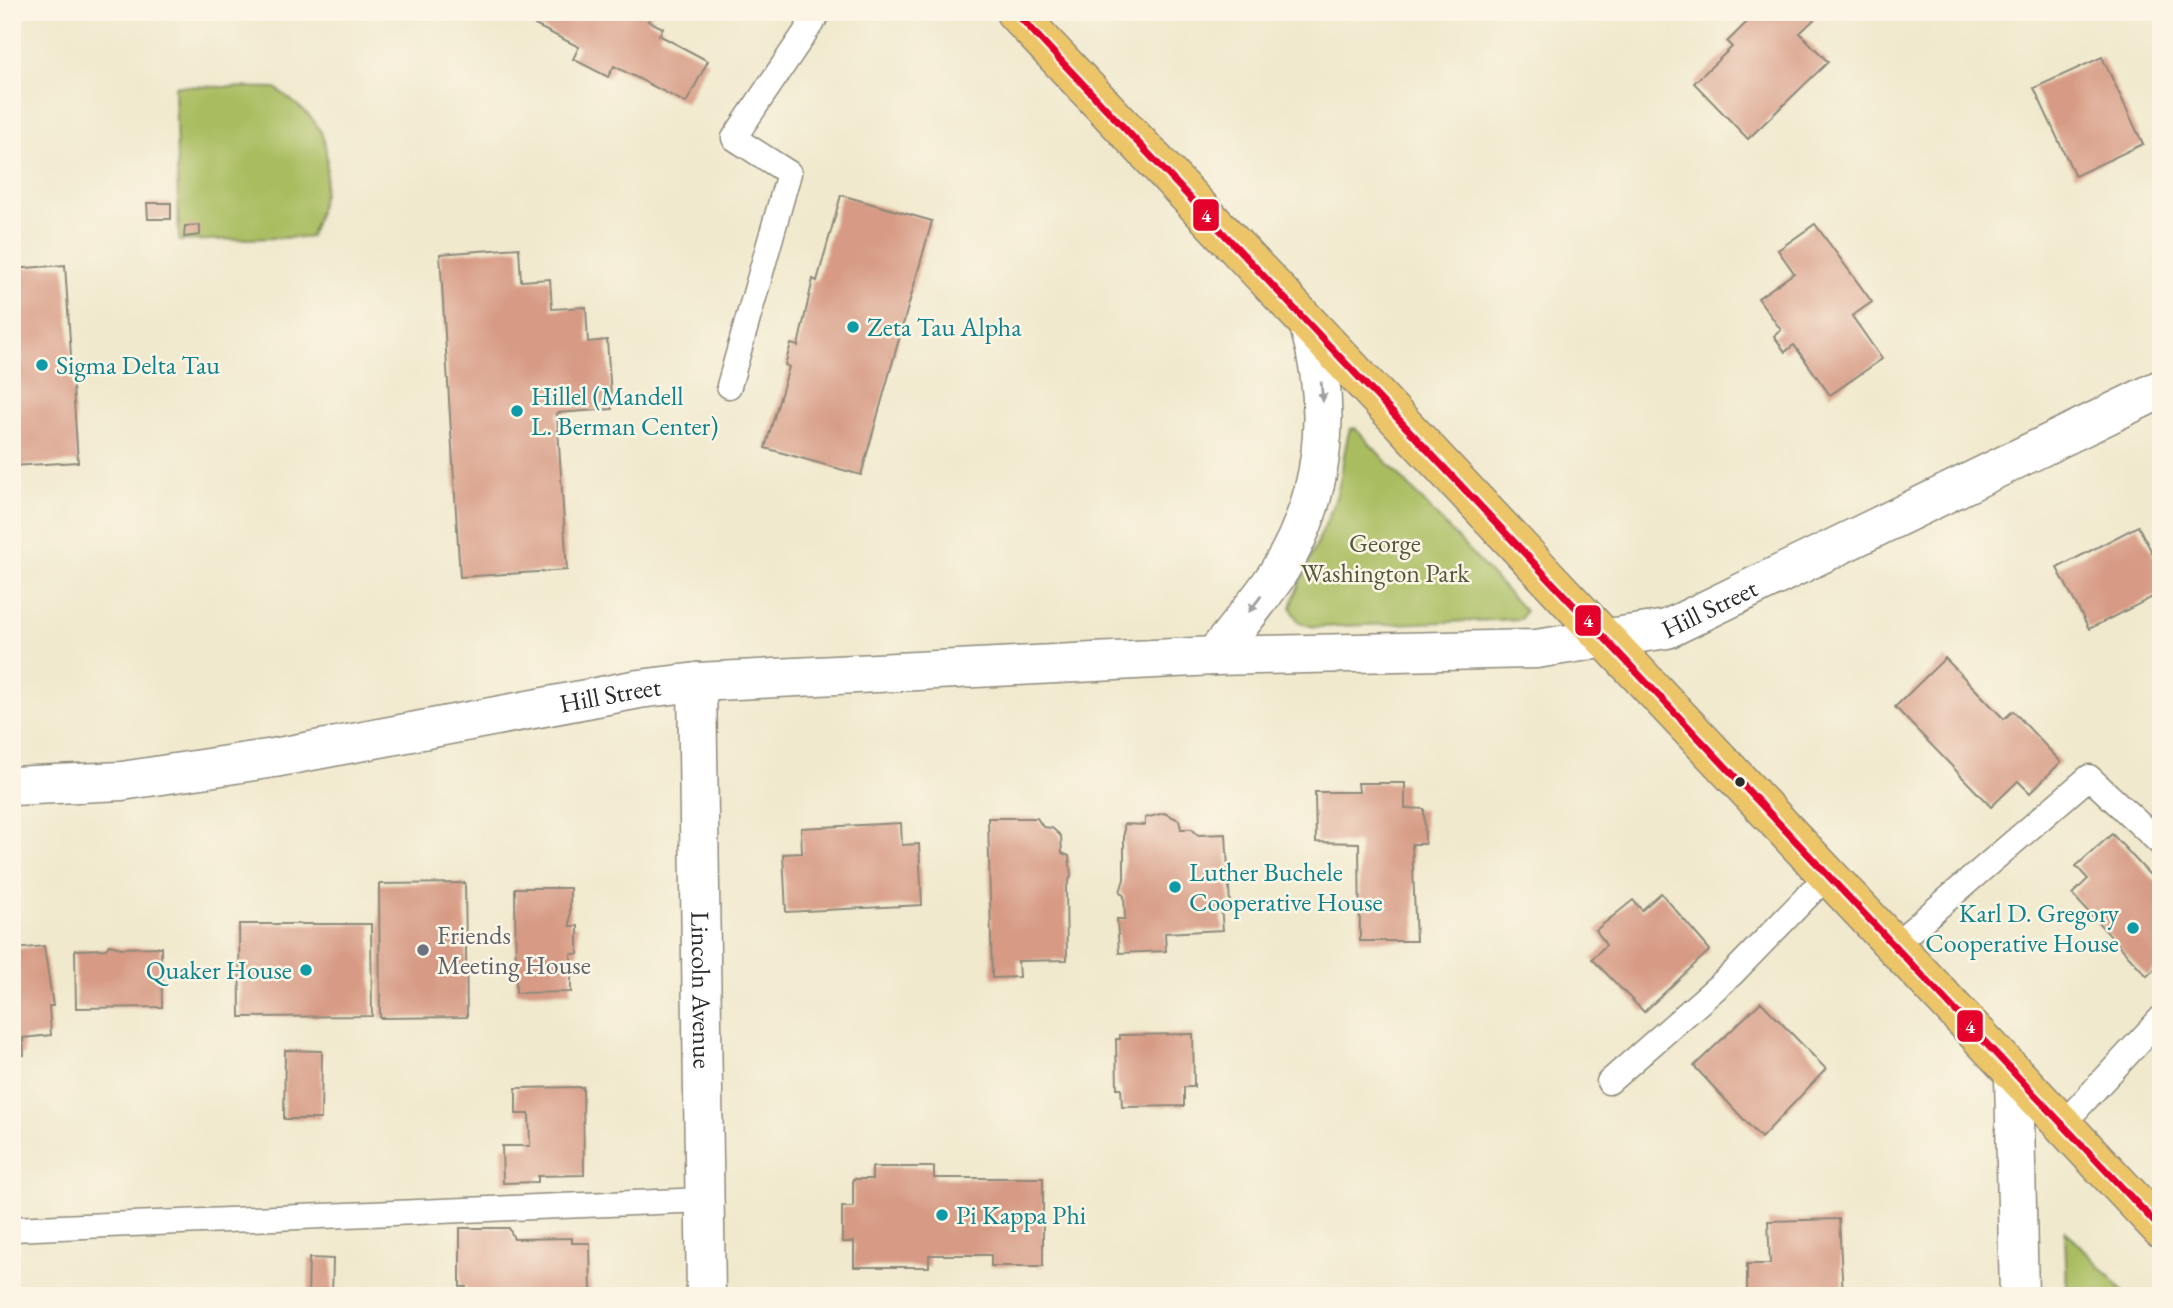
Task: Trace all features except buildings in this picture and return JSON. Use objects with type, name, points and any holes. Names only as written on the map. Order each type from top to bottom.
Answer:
[{"type":"main road","points":[[1015,12],[2161,1230]]},
{"type":"street","points":[[1214,656],[1275,576],[1300,532],[1315,491],[1323,401],[1317,353],[1309,326]]},
{"type":"street","name":"Hill Street","points":[[12,786],[122,781],[274,758],[639,689],[697,682],[1214,656],[1536,649],[1667,629],[2161,389]]},
{"type":"street","name":"Lincoln Avenue","points":[[697,682],[706,1296]]},
{"type":"street","points":[[2014,1076],[2019,1296]]},
{"type":"lane","points":[[729,386],[789,173],[734,138],[819,12]]},
{"type":"lane","points":[[1892,947],[2089,777],[2161,844]]},
{"type":"lane","points":[[1609,1082],[1732,974],[1826,877]]},
{"type":"lane","points":[[2062,1126],[2161,1018]]},
{"type":"lane","points":[[12,1229],[705,1200]]},
{"type":"green space","points":[[175,86],[276,88],[313,120],[323,137],[327,165],[323,196],[310,237],[179,241]]},
{"type":"green space","name":"George Washington Park","points":[[1355,428],[1525,611],[1521,619],[1315,627],[1299,623],[1291,608],[1293,601],[1332,508],[1350,429]]},
{"type":"green space","points":[[2065,1230],[2128,1296],[2067,1296]]},
{"type":"transit line","name":"4","points":[[1015,12],[2161,1229]]},
{"type":"place","name":"Zeta Tau Alpha","points":[[853,327]]},
{"type":"place","name":"Sigma Delta Tau","points":[[42,365]]},
{"type":"place","name":"Hillel (Mandell L. Berman Center)","points":[[517,411]]},
{"type":"place","name":"Luther Buchele Cooperative House","points":[[1175,887]]},
{"type":"place","name":"Karl D. Gregory Cooperative House","points":[[2133,928]]},
{"type":"place","name":"Friends Meeting House","points":[[423,950]]},
{"type":"place","name":"Quaker House","points":[[306,970]]},
{"type":"place","name":"Pi Kappa Phi","points":[[942,1215]]}]
